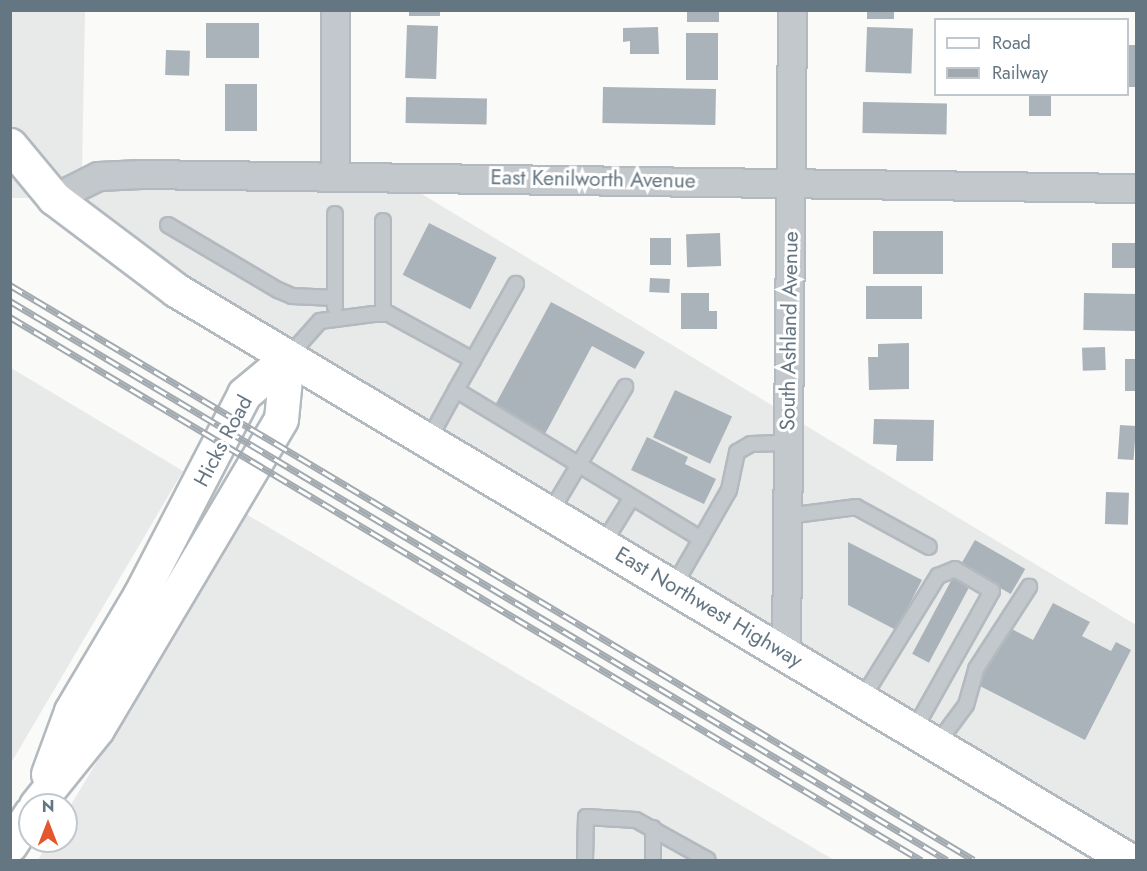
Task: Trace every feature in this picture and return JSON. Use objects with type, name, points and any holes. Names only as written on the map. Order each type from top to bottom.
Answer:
[{"type":"main road","name":"East Northwest Highway","points":[[10,145],[54,198],[176,290],[287,358],[786,652],[1129,861]]},
{"type":"main road","name":"Hicks Road","points":[[40,793],[71,711],[141,593],[244,394],[287,358]]},
{"type":"main road","name":"Hicks Road","points":[[10,846],[18,833]]},
{"type":"street","points":[[335,10],[335,175]]},
{"type":"street","name":"South Ashland Avenue","points":[[786,652],[792,10]]},
{"type":"street","name":"East Kenilworth Avenue","points":[[54,198],[98,176],[335,175],[1137,188]]},
{"type":"lane","points":[[335,213],[335,318]]},
{"type":"lane","points":[[383,221],[383,314]]},
{"type":"lane","points":[[168,225],[278,290],[292,296],[335,298]]},
{"type":"lane","points":[[428,441],[516,284]]},
{"type":"lane","points":[[287,358],[313,326],[335,318],[383,314],[473,360]]},
{"type":"lane","points":[[550,513],[625,387]]},
{"type":"lane","points":[[456,390],[701,539]]},
{"type":"lane","points":[[674,586],[731,485],[737,452],[751,444],[788,443]]},
{"type":"lane","points":[[603,544],[632,497]]},
{"type":"lane","points":[[787,516],[856,507],[929,546]]},
{"type":"lane","points":[[862,699],[938,576],[955,569],[992,591],[926,737]]},
{"type":"lane","points":[[926,737],[966,705],[976,669],[1029,587]]},
{"type":"lane","points":[[585,861],[586,817],[636,820],[708,861]]},
{"type":"lane","points":[[653,828],[653,861]]},
{"type":"shaded area","points":[[11,11],[85,11],[82,172],[392,176],[1136,625],[1136,860],[54,198],[11,198]]},
{"type":"shaded area","points":[[11,368],[183,471],[11,763]]},
{"type":"shaded area","points":[[246,514],[834,860],[38,860],[42,853],[78,853],[78,793]]},
{"type":"building","points":[[409,10],[440,10],[440,16],[409,16]]},
{"type":"building","points":[[687,10],[719,10],[719,22],[687,22]]},
{"type":"building","points":[[867,10],[894,10],[894,19],[867,19]]},
{"type":"building","points":[[206,23],[259,23],[259,58],[206,58]]},
{"type":"building","points":[[407,25],[438,26],[436,79],[405,78]]},
{"type":"building","points":[[658,27],[659,54],[630,54],[630,41],[623,42],[623,28]]},
{"type":"building","points":[[867,27],[913,29],[911,74],[865,72]]},
{"type":"building","points":[[686,33],[718,33],[718,80],[686,80]]},
{"type":"building","points":[[1129,45],[1136,45],[1136,87],[1129,87]]},
{"type":"building","points":[[166,50],[190,51],[189,76],[165,75]]},
{"type":"building","points":[[225,84],[257,84],[257,131],[225,131]]},
{"type":"building","points":[[603,87],[716,89],[715,125],[602,123]]},
{"type":"building","points":[[1029,96],[1051,96],[1051,116],[1029,116]]},
{"type":"building","points":[[406,97],[487,98],[487,124],[406,123]]},
{"type":"building","points":[[863,102],[947,103],[946,134],[862,133]]},
{"type":"building","points":[[429,223],[497,258],[470,309],[403,275]]},
{"type":"building","points":[[873,231],[943,231],[943,274],[873,274]]},
{"type":"building","points":[[720,233],[721,266],[687,267],[686,234]]},
{"type":"building","points":[[650,238],[671,238],[671,265],[650,265]]},
{"type":"building","points":[[1112,243],[1136,243],[1136,268],[1112,268]]},
{"type":"building","points":[[650,278],[670,279],[669,293],[649,292]]},
{"type":"building","points":[[866,286],[922,286],[922,319],[866,319]]},
{"type":"building","points":[[681,293],[709,293],[709,311],[717,311],[717,329],[681,329]]},
{"type":"building","points":[[1084,293],[1136,294],[1135,331],[1083,330]]},
{"type":"building","points":[[551,302],[645,352],[635,369],[592,346],[545,434],[494,407]]},
{"type":"building","points":[[909,343],[909,389],[869,390],[868,357],[878,357],[878,344]]},
{"type":"building","points":[[1105,347],[1106,370],[1083,371],[1082,348]]},
{"type":"building","points":[[1125,359],[1136,359],[1136,391],[1125,391]]},
{"type":"building","points":[[675,390],[732,417],[710,464],[653,437]]},
{"type":"building","points":[[874,419],[934,420],[933,461],[896,461],[897,445],[873,444]]},
{"type":"building","points":[[1120,425],[1136,426],[1134,460],[1118,459]]},
{"type":"building","points":[[647,437],[688,457],[685,464],[716,479],[704,504],[631,470]]},
{"type":"building","points":[[1106,492],[1129,493],[1128,525],[1105,524]]},
{"type":"building","points":[[975,540],[1025,569],[1011,594],[960,565]]},
{"type":"building","points":[[848,542],[922,580],[896,630],[848,605]]},
{"type":"building","points":[[953,577],[970,586],[929,663],[912,654]]},
{"type":"building","points":[[1053,603],[1090,622],[1082,636],[1111,651],[1116,642],[1131,650],[1085,740],[978,685],[1008,627],[1033,640]]},
{"type":"railway","points":[[10,285],[974,860]]},
{"type":"railway","points":[[10,301],[947,860]]},
{"type":"railway","points":[[10,317],[921,860]]}]
